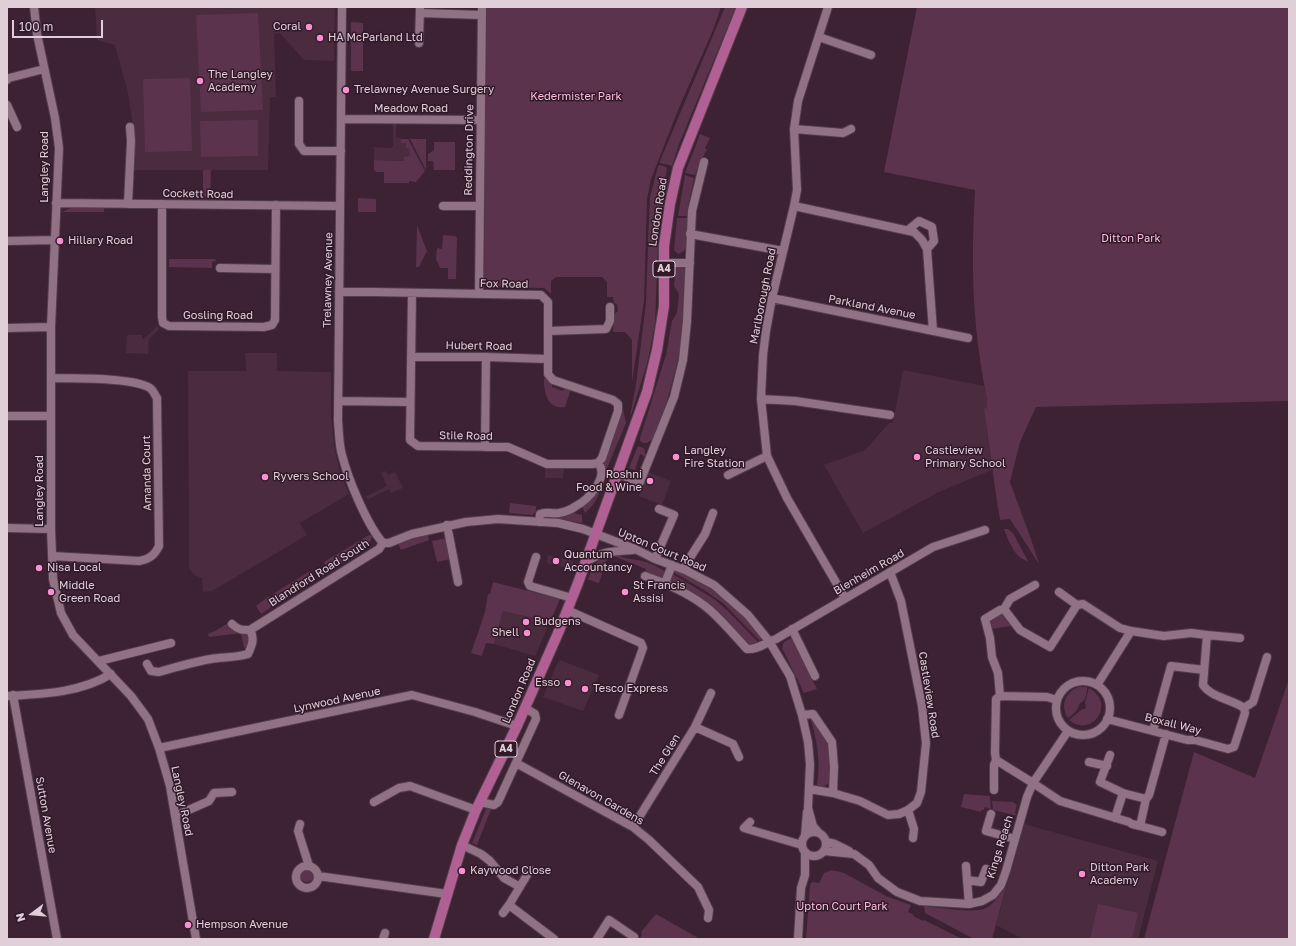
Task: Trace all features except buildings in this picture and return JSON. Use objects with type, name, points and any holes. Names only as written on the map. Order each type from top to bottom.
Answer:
[{"type":"main road","name":"London Road","points":[[434,939],[462,845],[478,806],[517,726],[572,598],[647,392],[658,350],[664,306],[664,246],[670,204],[678,168],[742,7]]},
{"type":"street","name":"Langley Road","points":[[34,7],[37,34],[58,133],[58,170],[51,327],[51,529],[53,578],[61,613],[74,635],[131,696],[148,719],[159,748],[170,786],[196,939]]},
{"type":"street","name":"Trelawney Avenue","points":[[342,7],[338,421],[342,454],[348,476],[374,531],[383,543]]},
{"type":"street","name":"Marlborough Road","points":[[828,7],[798,101],[794,128],[797,190],[772,298],[766,331],[763,355],[761,399],[767,456],[787,498],[844,598]]},
{"type":"street","points":[[419,43],[420,10],[482,11]]},
{"type":"street","name":"Reddington Drive","points":[[478,294],[482,11]]},
{"type":"street","points":[[819,37],[871,55]]},
{"type":"street","points":[[7,80],[8,78],[44,69]]},
{"type":"street","points":[[299,101],[299,144],[304,151],[340,152]]},
{"type":"street","points":[[7,105],[17,127]]},
{"type":"street","name":"Meadow Road","points":[[341,120],[480,120]]},
{"type":"street","points":[[128,204],[131,141],[130,128]]},
{"type":"street","points":[[794,128],[843,133],[851,129]]},
{"type":"street","points":[[618,474],[640,482],[674,397],[683,360],[688,320],[692,211],[704,162]]},
{"type":"street","name":"Cockett Road","points":[[56,203],[340,206]]},
{"type":"street","name":"Gosling Road","points":[[162,204],[163,323],[169,326],[264,327],[272,325],[275,320],[276,205]]},
{"type":"street","points":[[443,206],[480,206]]},
{"type":"street","points":[[794,206],[914,232],[922,240],[927,249],[932,330]]},
{"type":"street","points":[[908,230],[919,221],[932,227],[934,241],[927,249]]},
{"type":"street","points":[[690,234],[783,251]]},
{"type":"street","points":[[7,241],[54,240]]},
{"type":"street","points":[[664,263],[690,263]]},
{"type":"street","points":[[220,268],[275,269]]},
{"type":"street","name":"Fox Road","points":[[339,292],[541,295],[548,302],[548,374],[553,380],[613,400],[618,404],[618,411],[602,458],[598,463]]},
{"type":"street","name":"Stile Road","points":[[412,293],[410,440],[418,446],[508,447],[547,464],[598,463]]},
{"type":"street","name":"Parkland Avenue","points":[[772,298],[968,338]]},
{"type":"street","points":[[548,331],[606,329],[610,321],[610,307]]},
{"type":"street","points":[[7,328],[51,327]]},
{"type":"street","name":"Hubert Road","points":[[411,357],[547,359]]},
{"type":"street","points":[[485,447],[486,357]]},
{"type":"street","name":"Amanda Court","points":[[51,378],[115,380],[142,384],[151,389],[157,398],[159,546],[154,555],[146,560],[139,561],[52,556]]},
{"type":"street","points":[[761,399],[795,401],[890,415]]},
{"type":"street","points":[[338,401],[410,402]]},
{"type":"street","points":[[7,416],[51,416]]},
{"type":"street","points":[[728,475],[767,456]]},
{"type":"street","points":[[539,522],[540,514],[543,512],[558,513],[577,506],[593,491],[601,479],[600,465],[598,463]]},
{"type":"street","points":[[656,559],[674,515],[659,509]]},
{"type":"street","points":[[685,570],[686,564],[705,534],[713,514]]},
{"type":"street","name":"Blandford Road South","points":[[250,630],[379,549],[383,543],[389,543],[412,534],[447,525],[498,519],[568,525],[595,534]]},
{"type":"street","points":[[447,525],[458,582]]},
{"type":"street","points":[[7,528],[51,529]]},
{"type":"street","name":"Blenheim Road","points":[[768,641],[776,639],[933,547],[985,530]]},
{"type":"street","name":"Upton Court Road","points":[[595,534],[672,564],[714,585],[748,615],[768,641],[790,676],[802,715],[808,742],[810,764],[808,808],[813,826],[819,833]]},
{"type":"street","points":[[586,562],[594,556],[603,553],[635,549]]},
{"type":"street","points":[[536,557],[528,582],[530,586],[572,598]]},
{"type":"street","points":[[665,583],[672,564]]},
{"type":"street","name":"Castleview Road","points":[[890,572],[901,602],[922,706],[926,743],[921,792],[916,803],[908,810]]},
{"type":"street","points":[[645,576],[684,592],[710,610],[748,649],[754,649],[768,641]]},
{"type":"street","points":[[1000,696],[998,673],[992,656],[990,638],[985,619],[1004,609],[1010,599],[1035,585]]},
{"type":"street","points":[[1059,592],[1077,605]]},
{"type":"street","points":[[1004,609],[1020,630],[1050,648],[1074,608],[1077,605],[1083,604],[1120,628],[1131,631],[1164,636],[1191,633],[1240,638]]},
{"type":"street","points":[[567,610],[641,643],[643,648],[619,715]]},
{"type":"street","points":[[147,664],[151,671],[159,672],[209,659],[236,657],[248,654],[253,644],[250,630],[236,628],[232,624]]},
{"type":"street","points":[[792,629],[815,676]]},
{"type":"street","points":[[1097,685],[1131,631]]},
{"type":"street","points":[[1207,635],[1203,685],[1205,689],[1244,708],[1253,702],[1267,657]]},
{"type":"street","points":[[99,661],[171,643]]},
{"type":"street","points":[[1153,731],[1171,666],[1204,670]]},
{"type":"street","points":[[10,696],[56,693],[87,685],[104,679],[111,674]]},
{"type":"street","points":[[1081,681],[1089,682],[1097,685],[1103,690],[1107,697],[1110,704],[1108,719],[1102,727],[1095,732],[1086,735],[1068,731],[1060,721],[1057,714],[1057,700],[1066,687],[1073,683],[1081,681]]},
{"type":"street","name":"The Glen","points":[[633,826],[695,727],[711,693]]},
{"type":"street","name":"Lynwood Avenue","points":[[159,748],[412,695],[475,712],[517,726]]},
{"type":"street","name":"Sutton Avenue","points":[[10,696],[57,939]]},
{"type":"street","points":[[994,790],[994,765],[996,760],[996,699],[1000,696],[1047,697],[1057,700]]},
{"type":"street","points":[[374,802],[399,788],[410,786],[478,806],[494,805],[498,802],[536,719],[535,714],[525,708]]},
{"type":"street","name":"Boxall Way","points":[[1108,719],[1187,740],[1195,740],[1228,749],[1234,747],[1245,713],[1244,708]]},
{"type":"street","points":[[802,715],[813,714],[832,742],[834,767],[833,793]]},
{"type":"street","points":[[695,727],[733,744],[739,757]]},
{"type":"street","name":"Kings Reach","points":[[826,842],[834,844],[854,854],[869,865],[878,878],[897,892],[920,901],[969,904],[982,901],[993,895],[1001,885],[1027,797],[1033,783],[1068,731]]},
{"type":"street","points":[[1134,824],[1149,795],[1166,734]]},
{"type":"street","points":[[1110,755],[1100,782],[1123,793],[1146,799]]},
{"type":"street","points":[[996,760],[1060,801],[1162,832]]},
{"type":"street","points":[[1089,762],[1107,766]]},
{"type":"street","name":"Glenavon Gardens","points":[[516,763],[633,826],[698,887],[709,910],[708,918]]},
{"type":"street","points":[[809,789],[833,793],[860,801],[888,815],[899,814],[908,810],[914,829],[913,838]]},
{"type":"street","points":[[175,816],[209,801],[214,793],[232,792]]},
{"type":"street","points":[[1115,818],[1123,793]]},
{"type":"street","points":[[806,875],[804,848],[808,808]]},
{"type":"street","points":[[992,814],[986,831],[1015,839]]},
{"type":"street","points":[[750,822],[744,828],[804,848],[808,854],[816,856]]},
{"type":"street","points":[[300,824],[298,831],[309,866],[316,871],[318,876],[316,883],[310,888],[303,888],[297,883],[296,872],[301,867],[309,866]]},
{"type":"street","points":[[805,836],[811,832],[819,833],[825,838],[826,842],[824,851]]},
{"type":"street","points":[[462,845],[481,854],[490,861],[504,878],[520,887]]},
{"type":"street","points":[[798,939],[801,888],[816,856],[824,851],[854,854]]},
{"type":"street","points":[[966,866],[969,904]]},
{"type":"street","points":[[967,880],[981,882],[986,869]]},
{"type":"street","points":[[502,913],[509,905],[530,870]]},
{"type":"street","points":[[318,876],[447,894]]},
{"type":"street","points":[[509,905],[554,939]]},
{"type":"street","points":[[597,939],[609,920],[634,937]]},
{"type":"shaded area","name":"The Langley Academy","points":[[95,7],[335,7],[334,61],[304,60],[280,33],[274,34],[276,97],[270,97],[268,170],[134,170],[135,139],[128,93],[115,45],[97,40]]},
{"type":"shaded area","points":[[398,122],[396,125],[396,137],[401,138],[401,143],[406,143],[410,148],[410,156],[404,161],[374,160],[373,147],[391,148],[393,145],[393,125],[391,123]]},
{"type":"shaded area","points":[[157,326],[159,329],[149,339],[148,354],[126,353],[127,335],[142,335],[142,339],[144,339]]},
{"type":"shaded area","name":"Ryvers School","points":[[245,353],[277,353],[277,371],[331,372],[331,414],[334,446],[340,473],[349,494],[300,523],[307,535],[212,591],[203,592],[202,578],[194,575],[189,568],[188,371],[246,371]]},
{"type":"shaded area","name":"Castleview Primary School","points":[[903,370],[984,386],[987,409],[984,409],[992,470],[939,492],[863,533],[824,465],[865,450],[890,422],[893,423]]},
{"type":"shaded area","points":[[545,465],[564,466],[563,478],[545,478]]},
{"type":"shaded area","points":[[386,471],[388,475],[395,472],[403,488],[391,493],[389,489],[368,500],[365,495],[367,496],[387,486],[381,473]]},
{"type":"shaded area","points":[[648,472],[671,481],[662,505],[639,496]]},
{"type":"shaded area","points":[[548,555],[573,561],[571,569],[546,563]]},
{"type":"shaded area","points":[[503,611],[550,622],[535,656],[494,644]]},
{"type":"shaded area","points":[[560,660],[599,675],[583,711],[543,697]]},
{"type":"shaded area","name":"Ditton Park Academy","points":[[1024,824],[1158,861],[1138,939],[1023,939],[996,925]]},
{"type":"green space","name":"Kedermister Park","points":[[486,7],[721,7],[713,30],[678,110],[651,179],[647,199],[644,301],[632,382],[632,340],[625,332],[613,332],[614,314],[618,311],[617,304],[614,303],[613,297],[607,297],[607,282],[602,277],[556,277],[551,281],[551,294],[544,288],[492,287],[484,279]]},
{"type":"green space","points":[[725,7],[736,7],[679,144],[672,166],[660,163],[660,161]]},
{"type":"green space","name":"Ditton Park","points":[[917,7],[1289,7],[1289,401],[1036,407],[1020,442],[1010,482],[1039,564],[1010,519],[1000,520],[984,409],[987,408],[987,400],[980,362],[974,305],[973,227],[975,190],[884,172]]},
{"type":"green space","points":[[258,13],[263,110],[201,112],[196,15]]},
{"type":"green space","points":[[351,22],[363,23],[362,37],[351,37]]},
{"type":"green space","points":[[351,40],[363,40],[363,71],[351,71]]},
{"type":"green space","points":[[190,78],[192,151],[145,152],[143,79]]},
{"type":"green space","points":[[258,120],[258,156],[201,157],[200,121]]},
{"type":"green space","points":[[700,134],[710,138],[705,148],[707,150],[695,175],[685,173]]},
{"type":"green space","points":[[401,139],[408,139],[425,171],[416,182],[409,181],[409,183],[384,183],[384,172],[376,172],[374,170],[374,160],[404,161],[404,157],[410,156],[409,148],[406,148],[406,143],[401,143]]},
{"type":"green space","points":[[410,139],[426,139],[426,170]]},
{"type":"green space","points":[[434,142],[455,142],[455,170],[434,170],[433,161],[428,161],[428,154],[434,150]]},
{"type":"green space","points":[[660,165],[666,167],[665,179],[669,180],[661,217],[658,243],[648,242],[650,197],[658,166]]},
{"type":"green space","points":[[203,170],[211,170],[210,198],[203,197]]},
{"type":"green space","points":[[685,175],[694,178],[688,216],[678,216]]},
{"type":"green space","points":[[358,198],[376,199],[376,212],[358,212]]},
{"type":"green space","points":[[75,206],[104,206],[104,212],[62,212]]},
{"type":"green space","points":[[677,218],[688,218],[687,246],[684,251],[678,254],[674,250]]},
{"type":"green space","points":[[417,225],[427,251],[419,267],[416,267]]},
{"type":"green space","points":[[443,235],[455,236],[457,238],[456,279],[448,279],[448,268],[440,268],[436,259],[437,248],[442,249]]},
{"type":"green space","points":[[648,247],[658,247],[655,324],[647,364],[630,416],[636,384],[646,303]]},
{"type":"green space","points":[[169,259],[215,259],[216,261],[212,262],[212,268],[169,267]]},
{"type":"green space","points":[[677,267],[684,268],[688,273],[681,346],[667,401],[653,439],[647,443],[643,443],[640,441],[640,438],[666,355],[672,321],[677,313],[679,294],[674,286],[675,270]]},
{"type":"green space","points":[[545,378],[552,383],[552,387],[563,391],[565,387],[571,389],[565,407],[554,406],[550,403],[545,389]]},
{"type":"green space","points":[[623,409],[626,423],[607,468],[598,497],[585,513],[581,504],[589,497],[613,441],[613,436]]},
{"type":"green space","points":[[638,446],[644,448],[646,457],[640,454],[635,470],[629,468]]},
{"type":"green space","points":[[510,503],[536,506],[536,512],[532,515],[509,513]]},
{"type":"green space","points":[[567,511],[582,515],[582,523],[544,517],[542,512]]},
{"type":"green space","points":[[1004,529],[1008,529],[1013,533],[1028,561],[1023,560],[1016,553]]},
{"type":"green space","points":[[427,531],[429,540],[401,550],[397,541]]},
{"type":"green space","points":[[369,535],[372,536],[370,542],[360,552],[328,569],[324,562]]},
{"type":"green space","points":[[447,538],[450,559],[437,562],[432,541]]},
{"type":"green space","points":[[617,555],[645,562],[657,567],[666,572],[663,579],[644,575],[646,569],[614,556],[606,561],[599,583],[588,579],[594,565],[600,559],[607,556]]},
{"type":"green space","points":[[678,570],[715,590],[743,616],[761,638],[760,641],[724,604],[704,590],[673,572]]},
{"type":"green space","points":[[310,571],[315,579],[277,603],[273,594]]},
{"type":"green space","points":[[671,573],[714,599],[728,611],[759,643],[757,645],[747,645],[733,630],[669,583]]},
{"type":"green space","points":[[493,582],[560,599],[550,622],[503,611],[494,644],[486,643],[482,656],[471,653],[485,612],[488,594],[490,594]]},
{"type":"green space","points":[[269,596],[276,604],[261,614],[256,606]]},
{"type":"green space","points":[[1002,614],[1011,626],[991,629],[989,623],[990,618],[994,618]]},
{"type":"green space","points":[[230,622],[249,634],[247,646],[244,648],[241,633],[209,637],[208,634]]},
{"type":"green space","points":[[791,638],[796,640],[810,669],[808,671],[817,689],[804,693],[782,648],[784,642]]},
{"type":"green space","points":[[1289,679],[1289,939],[1144,939],[1194,752],[1255,778]]},
{"type":"green space","points":[[1078,687],[1087,687],[1086,696],[1080,703],[1076,712],[1068,718],[1064,709],[1065,700],[1070,693]]},
{"type":"green space","points":[[1089,688],[1097,694],[1101,702],[1101,710],[1098,717],[1093,722],[1086,725],[1078,725],[1069,720],[1081,710],[1086,708],[1085,703]]},
{"type":"green space","points":[[810,717],[829,744],[831,782],[823,787],[817,785],[819,767],[818,751]]},
{"type":"green space","points":[[964,794],[990,796],[991,809],[985,807],[984,810],[981,810],[981,812],[961,807]]},
{"type":"green space","points":[[992,801],[1013,802],[1017,805],[1015,812],[1016,815],[993,810]]},
{"type":"green space","points":[[486,809],[491,809],[477,845],[472,843]]},
{"type":"green space","points":[[304,868],[310,868],[314,872],[314,878],[310,882],[304,882],[300,878],[300,872]]},
{"type":"green space","name":"Upton Court Park","points":[[832,870],[844,873],[886,896],[911,905],[908,912],[914,915],[913,916],[962,939],[806,939],[810,885],[812,882],[819,883],[824,873]]},
{"type":"green space","points":[[1006,887],[992,939],[974,939],[925,913],[924,906],[957,910],[982,909],[993,903]]},
{"type":"green space","points":[[1098,904],[1138,913],[1132,939],[1090,939]]},
{"type":"green space","points":[[656,914],[700,939],[639,939],[642,935],[641,932]]},
{"type":"place","name":"Coral","points":[[309,27]]},
{"type":"place","name":"HA McParland Ltd","points":[[320,38]]},
{"type":"place","name":"The Langley Academy","points":[[200,81]]},
{"type":"place","name":"Trelawney Avenue Surgery","points":[[346,90]]},
{"type":"place","name":"Hillary Road","points":[[60,241]]},
{"type":"place","name":"Langley Fire Station","points":[[676,457]]},
{"type":"place","name":"Castleview Primary School","points":[[917,457]]},
{"type":"place","name":"Ryvers School","points":[[265,477]]},
{"type":"place","name":"Roshni Food & Wine","points":[[650,481]]},
{"type":"place","name":"Quantum Accountancy","points":[[556,561]]},
{"type":"place","name":"Nisa Local","points":[[39,568]]},
{"type":"place","name":"Middle Green Road","points":[[51,592]]},
{"type":"place","name":"St Francis Assisi","points":[[625,592]]},
{"type":"place","name":"Budgens","points":[[526,622]]},
{"type":"place","name":"Shell","points":[[527,633]]},
{"type":"place","name":"Esso","points":[[568,683]]},
{"type":"place","name":"Tesco Express","points":[[585,689]]},
{"type":"place","name":"Kaywood Close","points":[[462,871]]},
{"type":"place","name":"Ditton Park Academy","points":[[1082,874]]},
{"type":"place","name":"Hempson Avenue","points":[[188,925]]}]
